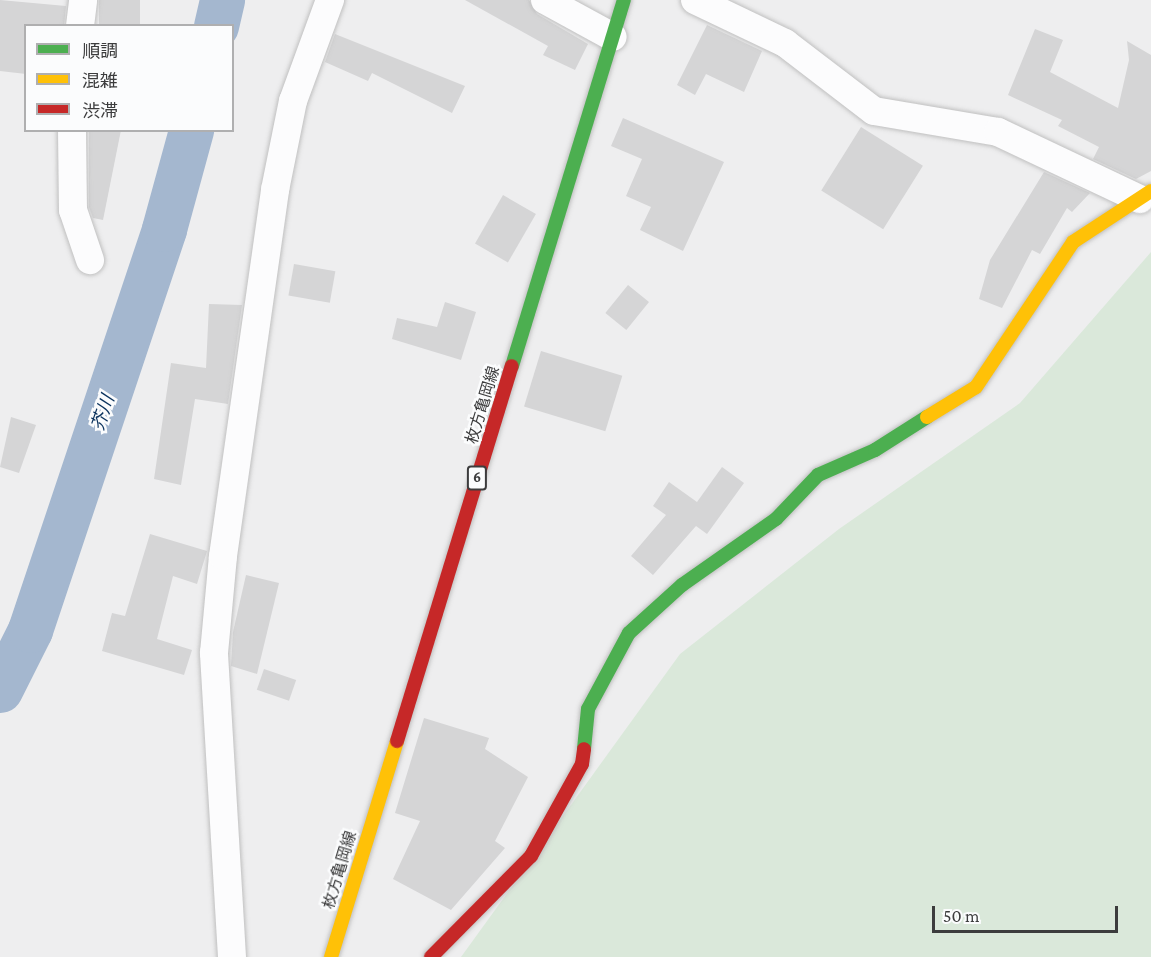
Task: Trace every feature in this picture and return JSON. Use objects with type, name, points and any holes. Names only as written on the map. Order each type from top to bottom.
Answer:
[{"type":"street","points":[[78,0],[83,0],[80,24]]},
{"type":"street","points":[[232,957],[214,653],[223,556],[275,190],[293,101],[330,0]]},
{"type":"street","points":[[545,0],[613,37]]},
{"type":"street","name":"枚方亀岡線","points":[[331,957],[624,0]]},
{"type":"street","points":[[695,0],[785,43],[874,111],[998,132],[1146,195]]},
{"type":"street","points":[[72,132],[73,210],[90,260]]},
{"type":"street","points":[[431,957],[531,856],[582,764],[588,709],[628,633],[682,585],[776,519],[818,475],[875,450],[976,387],[1073,242],[1146,195]]},
{"type":"green space","points":[[1151,252],[1151,957],[461,957],[680,654],[839,529],[1020,403]]},
{"type":"building","points":[[0,0],[66,6],[64,24],[24,24],[24,74],[0,71]]},
{"type":"building","points":[[99,0],[140,0],[140,24],[99,24]]},
{"type":"building","points":[[465,0],[529,0],[537,14],[588,44],[575,70],[543,55],[548,46]]},
{"type":"building","points":[[707,25],[762,51],[744,92],[706,74],[695,95],[677,85]]},
{"type":"building","points":[[1035,29],[1063,40],[1050,72],[1118,108],[1129,60],[1127,41],[1151,55],[1151,171],[1136,179],[1093,159],[1099,147],[1058,126],[1062,120],[1008,95]]},
{"type":"building","points":[[335,34],[465,86],[452,113],[372,73],[368,81],[325,62]]},
{"type":"building","points":[[623,118],[724,162],[683,251],[640,230],[651,207],[626,196],[642,159],[611,146]]},
{"type":"building","points":[[861,127],[923,166],[883,229],[821,191]]},
{"type":"building","points":[[89,132],[121,132],[103,220],[93,218],[89,207]]},
{"type":"building","points":[[1044,172],[1090,193],[1072,212],[1067,208],[1040,254],[1032,250],[1002,308],[979,299],[990,260]]},
{"type":"building","points":[[503,195],[536,214],[508,262],[475,243]]},
{"type":"building","points":[[294,264],[335,271],[330,303],[288,296]]},
{"type":"building","points":[[628,285],[649,302],[626,330],[605,313]]},
{"type":"building","points":[[445,302],[476,312],[461,360],[392,339],[397,318],[437,327]]},
{"type":"building","points":[[209,304],[242,305],[228,404],[195,399],[181,485],[154,479],[171,363],[206,368]]},
{"type":"building","points":[[541,351],[622,376],[605,431],[524,406]]},
{"type":"building","points":[[11,417],[36,425],[19,473],[0,467]]},
{"type":"building","points":[[722,467],[744,483],[707,534],[696,526],[653,575],[631,556],[666,515],[653,506],[669,482],[697,502]]},
{"type":"building","points":[[150,534],[207,551],[197,584],[173,576],[157,639],[192,650],[184,675],[102,651],[112,613],[125,616]]},
{"type":"building","points":[[246,575],[279,583],[257,674],[231,666],[233,632]]},
{"type":"building","points":[[264,669],[296,680],[289,701],[257,690]]},
{"type":"building","points":[[424,718],[489,738],[485,749],[528,777],[495,841],[505,848],[451,910],[393,879],[420,821],[395,813]]},
{"type":"waterway","name":"芥川","points":[[216,24],[222,0]]},
{"type":"waterway","name":"芥川","points":[[0,690],[30,630],[164,229],[190,132]]},
{"type":"traffic: fast","points":[[512,366],[624,0]]},
{"type":"traffic: fast","points":[[584,749],[588,709],[629,633],[682,585],[776,519],[818,475],[875,450],[927,417]]},
{"type":"traffic: slow","points":[[927,417],[976,387],[1073,242],[1151,191]]},
{"type":"traffic: slow","points":[[331,957],[397,741]]},
{"type":"traffic: jam","points":[[397,741],[512,366]]},
{"type":"traffic: jam","points":[[431,957],[531,856],[582,764],[584,749]]}]
